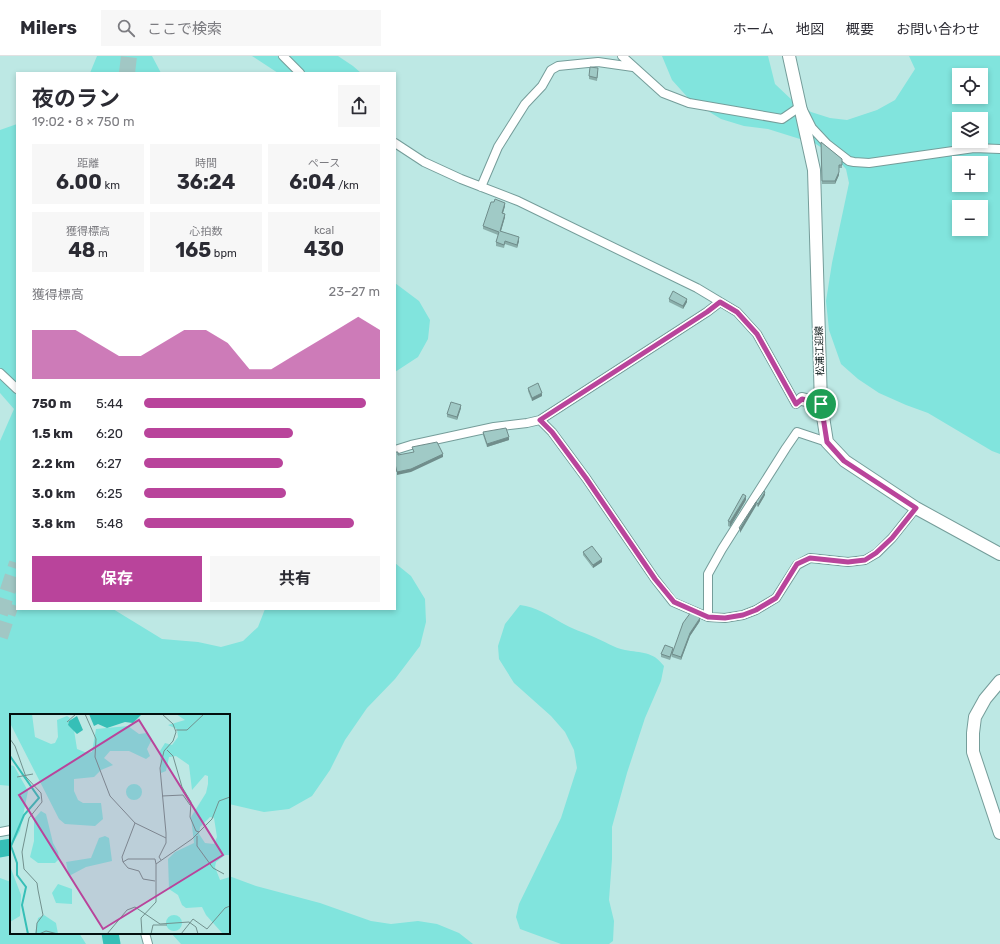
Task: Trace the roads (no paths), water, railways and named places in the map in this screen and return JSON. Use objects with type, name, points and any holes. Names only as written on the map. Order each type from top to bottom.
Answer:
[{"type":"main road","name":"松浦江迎線","points":[[790,56],[814,170],[821,404],[827,442]]},
{"type":"main road","points":[[802,399],[821,404]]},
{"type":"main road","points":[[827,442],[844,461],[916,508],[1000,554]]},
{"type":"main road","points":[[1000,681],[984,699],[975,717],[973,752],[1000,833]]},
{"type":"street","points":[[283,56],[299,72]]},
{"type":"street","points":[[622,56],[664,93],[689,103],[782,119],[801,106],[812,128],[827,144],[849,161],[869,163],[974,148],[1000,148]]},
{"type":"street","points":[[482,187],[498,147],[525,104],[542,86],[551,70],[558,66],[598,62],[633,67]]},
{"type":"street","points":[[396,144],[424,162],[518,201],[612,246],[697,288],[737,312],[757,334],[796,404],[802,399]]},
{"type":"street","points":[[396,450],[494,427],[540,420],[707,312],[720,302]]},
{"type":"street","points":[[0,373],[16,388]]},
{"type":"street","points":[[540,420],[552,432],[586,478],[655,579],[674,602],[708,617],[725,618],[743,615],[756,610],[776,598],[797,564],[810,558],[848,562],[865,560],[876,553],[892,538],[916,508]]},
{"type":"street","points":[[708,617],[708,574],[722,549],[790,442],[797,432],[827,442]]},
{"type":"street","points":[[0,832],[10,830]]},
{"type":"street","points":[[145,934],[148,944]]},
{"type":"waterway","points":[[0,849],[10,847]]},
{"type":"waterway","points":[[110,934],[112,944]]},
{"type":"tunnel","points":[[127,72],[129,56]]},
{"type":"tunnel","points":[[0,614],[16,566]]},
{"type":"tunnel","points":[[0,637],[11,604]]}]
